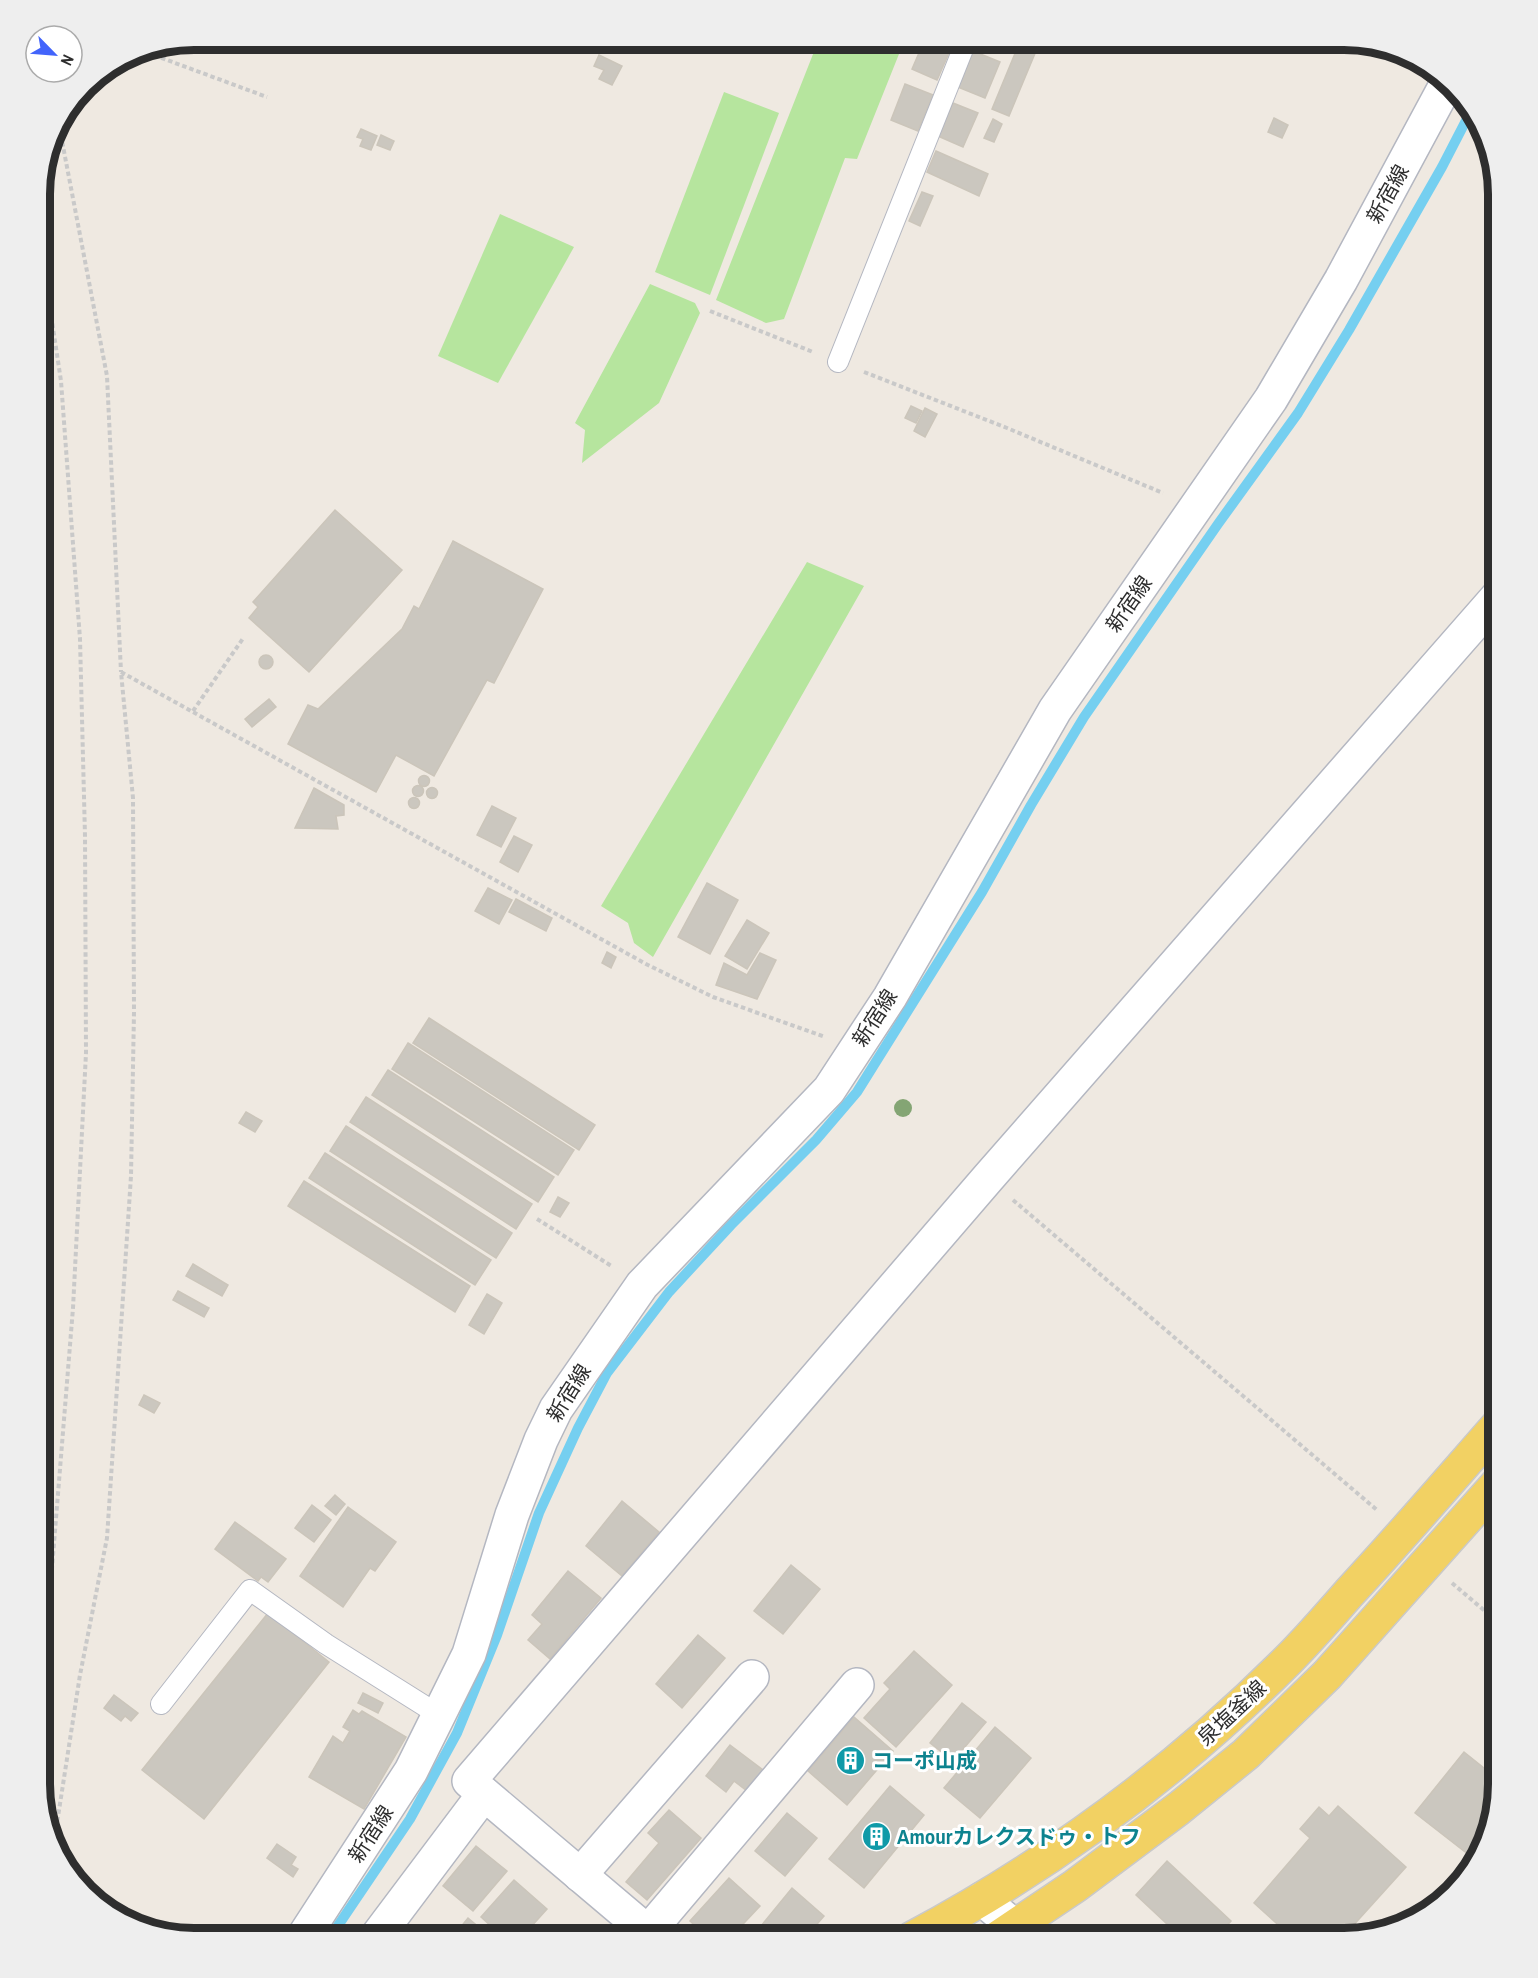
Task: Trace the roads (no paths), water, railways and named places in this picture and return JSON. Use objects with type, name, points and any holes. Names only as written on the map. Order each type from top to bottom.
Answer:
[{"type":"main road","name":"泉塩釜線","points":[[931,1928],[982,1899],[1109,1816],[1188,1753],[1288,1660],[1488,1436]]},
{"type":"main road","name":"泉塩釜線","points":[[1024,1928],[1246,1754],[1328,1675],[1488,1495]]},
{"type":"street","name":"新宿線","points":[[309,1928],[411,1771],[469,1654],[512,1515],[541,1440],[556,1409],[642,1285],[829,1090],[890,997],[1055,710],[1271,399],[1369,229],[1444,90]]},
{"type":"street","points":[[643,1928],[469,1781],[988,1178],[1488,608]]},
{"type":"street","points":[[580,1875],[752,1677]]},
{"type":"street","points":[[659,1928],[857,1686]]},
{"type":"street","points":[[383,1928],[484,1794]]},
{"type":"street","points":[[982,1899],[1009,1928]]},
{"type":"lane","points":[[838,362],[963,50]]},
{"type":"lane","points":[[161,1704],[250,1590],[326,1644],[439,1716]]},
{"type":"waterway","points":[[336,1928],[410,1819],[457,1733],[497,1635],[539,1513],[578,1428],[607,1373],[669,1292],[731,1225],[816,1140],[857,1092],[982,892],[1084,717],[1298,413],[1349,330],[1467,118]]},
{"type":"place","name":"コーポ山成","points":[[851,1761]]},
{"type":"place","name":"Amourカレクスドゥ・トフ","points":[[876,1837]]}]
